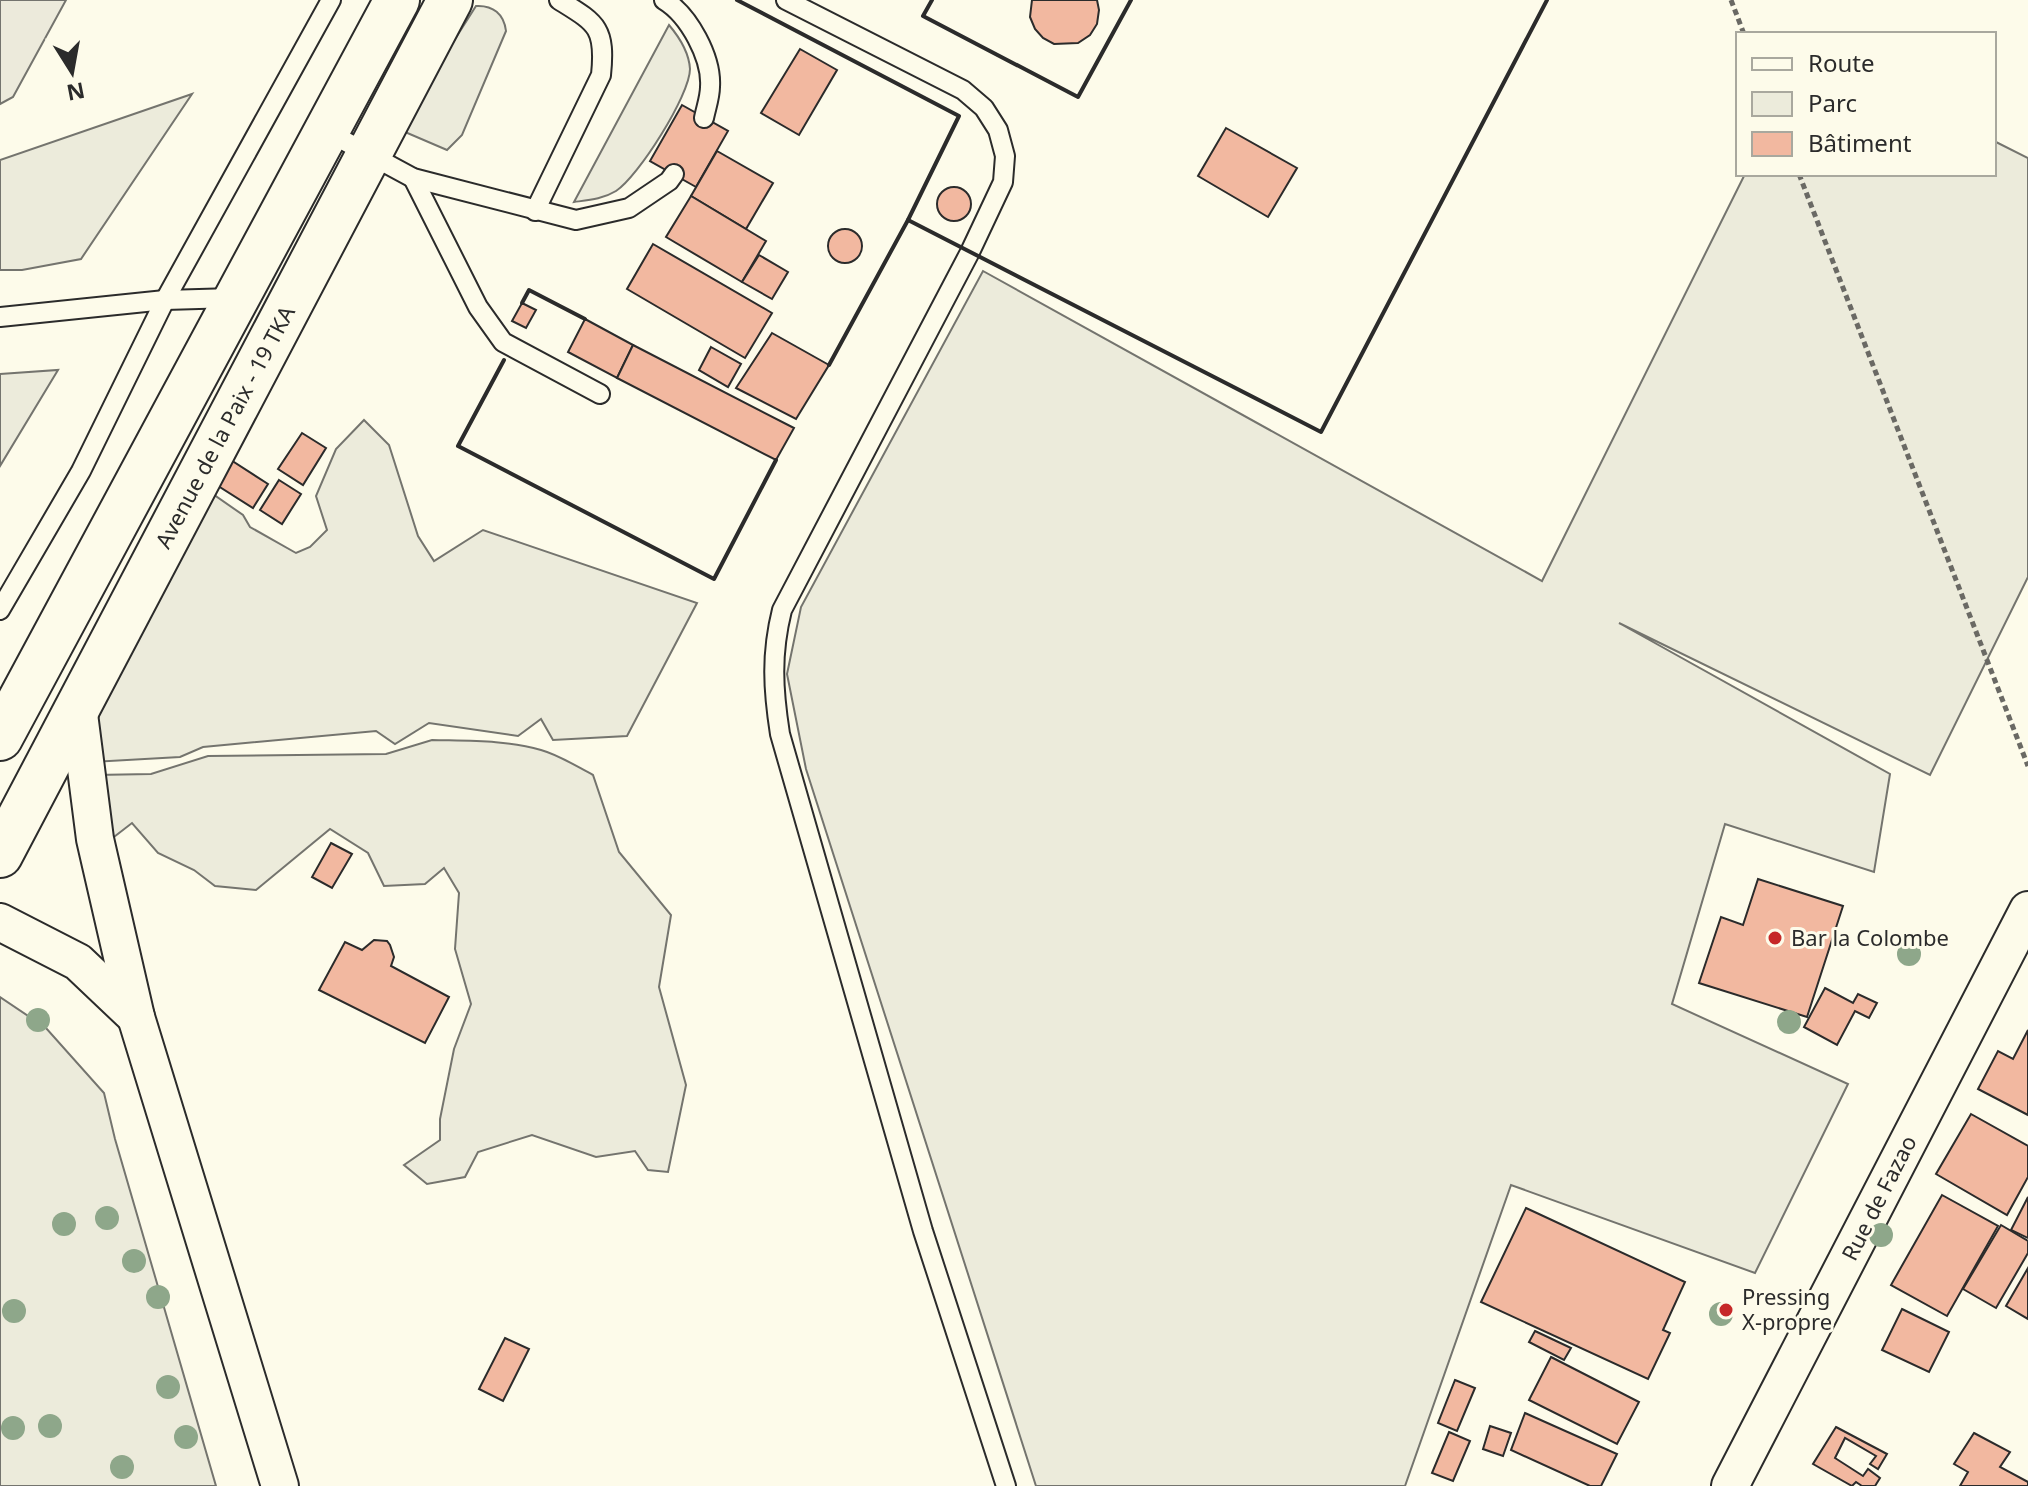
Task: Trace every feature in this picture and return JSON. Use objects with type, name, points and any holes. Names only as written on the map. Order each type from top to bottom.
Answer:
[{"type":"main road","points":[[0,738],[397,0]]},
{"type":"main road","name":"Avenue de la Paix - 19 TKA","points":[[0,855],[450,0]]},
{"type":"street","points":[[78,706],[95,839],[136,1017],[280,1486]]},
{"type":"street","name":"Rue de Fazao","points":[[1740,1483],[2028,910]]},
{"type":"street","points":[[0,922],[78,962],[136,1017]]},
{"type":"lane","points":[[0,610],[81,471],[165,300],[331,0]]},
{"type":"lane","points":[[535,211],[601,75],[600,38],[593,21],[559,0]]},
{"type":"lane","points":[[664,0],[673,6],[703,46],[711,86],[704,118]]},
{"type":"lane","points":[[786,0],[963,90],[984,108],[998,130],[1005,156],[1003,182],[970,252],[782,610],[774,642],[774,672],[780,734],[923,1231],[1006,1486]]},
{"type":"lane","points":[[326,131],[413,178],[576,220],[629,208],[669,181],[674,174]]},
{"type":"lane","points":[[413,178],[478,307],[503,342],[600,394]]},
{"type":"lane","points":[[0,317],[165,300],[236,298]]},
{"type":"path","points":[[1731,0],[1743,32]]},
{"type":"path","points":[[1800,176],[2028,766]]},
{"type":"green space","points":[[476,6],[497,12],[506,31],[462,135],[447,150],[398,129]]},
{"type":"green space","points":[[669,25],[688,57],[690,69],[682,97],[649,153],[625,183],[606,196],[574,202]]},
{"type":"green space","points":[[192,94],[81,259],[22,270],[0,270],[0,160]]},
{"type":"green space","points":[[1996,142],[2028,158],[2028,577],[1930,775],[1619,623],[1890,774],[1874,872],[1725,824],[1672,1004],[1848,1084],[1755,1273],[1511,1185],[1405,1486],[1036,1486],[806,769],[787,674],[801,607],[983,271],[1542,581],[1744,176],[1996,176]]},
{"type":"green space","points":[[58,370],[0,466],[0,374]]},
{"type":"green space","points":[[364,420],[389,445],[418,536],[434,561],[483,530],[697,603],[627,736],[553,740],[541,719],[518,736],[429,723],[395,744],[376,731],[203,747],[180,757],[92,762],[79,715],[207,490],[243,515],[250,527],[296,553],[310,547],[327,530],[316,496],[336,449]]},
{"type":"green space","points":[[432,740],[515,744],[554,755],[593,775],[619,852],[671,915],[659,987],[686,1085],[668,1172],[648,1170],[635,1151],[596,1157],[532,1135],[478,1152],[465,1177],[427,1184],[404,1165],[440,1140],[440,1119],[454,1049],[471,1004],[455,949],[459,893],[444,868],[425,884],[384,886],[368,853],[330,829],[256,890],[215,886],[194,870],[158,853],[132,823],[110,840],[95,775],[151,774],[208,756],[386,754]]},
{"type":"green space","points":[[0,997],[46,1028],[104,1093],[216,1486],[0,1486]]},
{"type":"shaded area","points":[[0,0],[66,0],[13,97],[0,104]]},
{"type":"building","points":[[1032,0],[1097,0],[1097,24],[1090,35],[1078,43],[1054,44],[1035,29],[1030,17]]},
{"type":"building","points":[[800,49],[837,70],[799,135],[761,113]]},
{"type":"building","points":[[682,105],[728,131],[696,187],[650,161]]},
{"type":"building","points":[[1226,128],[1297,168],[1268,217],[1198,176]]},
{"type":"building","points":[[717,151],[773,183],[746,229],[691,196]]},
{"type":"building","points":[[954,187],[966,192],[971,204],[966,216],[954,221],[942,216],[937,204],[942,192]]},
{"type":"building","points":[[691,196],[766,241],[742,282],[666,237]]},
{"type":"building","points":[[845,229],[857,234],[862,246],[857,258],[845,263],[833,258],[828,246],[833,234]]},
{"type":"building","points":[[653,244],[772,313],[745,358],[627,289]]},
{"type":"building","points":[[759,255],[788,272],[772,299],[742,282]]},
{"type":"building","points":[[522,303],[536,310],[526,328],[512,321]]},
{"type":"building","points":[[585,319],[633,345],[617,378],[568,352]]},
{"type":"building","points":[[772,333],[829,365],[796,419],[736,388]]},
{"type":"building","points":[[633,345],[794,428],[776,460],[617,378]]},
{"type":"building","points":[[711,347],[741,364],[728,387],[699,370]]},
{"type":"building","points":[[302,433],[326,448],[303,485],[278,469]]},
{"type":"building","points":[[220,453],[268,484],[253,508],[204,477]]},
{"type":"building","points":[[279,480],[301,494],[282,524],[260,510]]},
{"type":"building","points":[[331,843],[352,854],[332,888],[312,877]]},
{"type":"building","points":[[1758,879],[1843,906],[1807,1017],[1699,983],[1721,917],[1743,925]]},
{"type":"building","points":[[374,940],[387,941],[390,945],[394,957],[391,966],[449,997],[425,1043],[319,990],[345,942],[362,950]]},
{"type":"building","points":[[1825,988],[1853,1003],[1858,994],[1877,1003],[1869,1018],[1855,1011],[1837,1045],[1804,1027]]},
{"type":"building","points":[[2028,1030],[2028,1115],[1978,1089],[1998,1051],[2013,1059]]},
{"type":"building","points":[[1971,1114],[2028,1146],[2028,1177],[2007,1215],[1936,1174]]},
{"type":"building","points":[[1942,1195],[1998,1226],[1947,1316],[1891,1285]]},
{"type":"building","points":[[2028,1197],[2028,1238],[2011,1230]]},
{"type":"building","points":[[1526,1208],[1685,1282],[1663,1330],[1670,1333],[1648,1379],[1481,1302]]},
{"type":"building","points":[[2001,1225],[2028,1241],[2028,1253],[1996,1308],[1963,1289]]},
{"type":"building","points":[[2028,1268],[2028,1319],[2006,1306]]},
{"type":"building","points":[[1902,1309],[1949,1332],[1929,1372],[1882,1350]]},
{"type":"building","points":[[1535,1331],[1571,1348],[1564,1360],[1529,1342]]},
{"type":"building","points":[[505,1338],[529,1349],[503,1401],[479,1389]]},
{"type":"building","points":[[1551,1357],[1639,1402],[1617,1444],[1529,1400]]},
{"type":"building","points":[[1455,1380],[1475,1388],[1457,1431],[1438,1423]]},
{"type":"building","points":[[1525,1413],[1617,1454],[1601,1486],[1590,1486],[1511,1450]]},
{"type":"building","points":[[1490,1426],[1511,1433],[1503,1456],[1483,1449]]},
{"type":"building","points":[[1836,1427],[1887,1454],[1878,1469],[1870,1464],[1876,1456],[1845,1438],[1835,1458],[1863,1476],[1868,1469],[1880,1478],[1875,1486],[1862,1486],[1856,1482],[1852,1486],[1813,1464]]},
{"type":"building","points":[[1449,1432],[1470,1441],[1453,1481],[1432,1473]]},
{"type":"building","points":[[1974,1433],[2010,1452],[2000,1467],[2028,1482],[2028,1486],[1960,1486],[1968,1472],[1954,1464]]},
{"type":"wall","points":[[737,0],[959,116],[908,220],[829,365]]},
{"type":"wall","points":[[932,0],[923,16],[1078,97],[1131,0]]},
{"type":"wall","points":[[908,220],[1321,432],[1547,0]]},
{"type":"wall","points":[[522,303],[529,290],[585,319]]},
{"type":"wall","points":[[504,360],[458,446],[714,579],[776,460]]},
{"type":"place","name":"Bar la Colombe","points":[[1775,938]]},
{"type":"place","name":"Pressing X-propre","points":[[1726,1310]]}]
